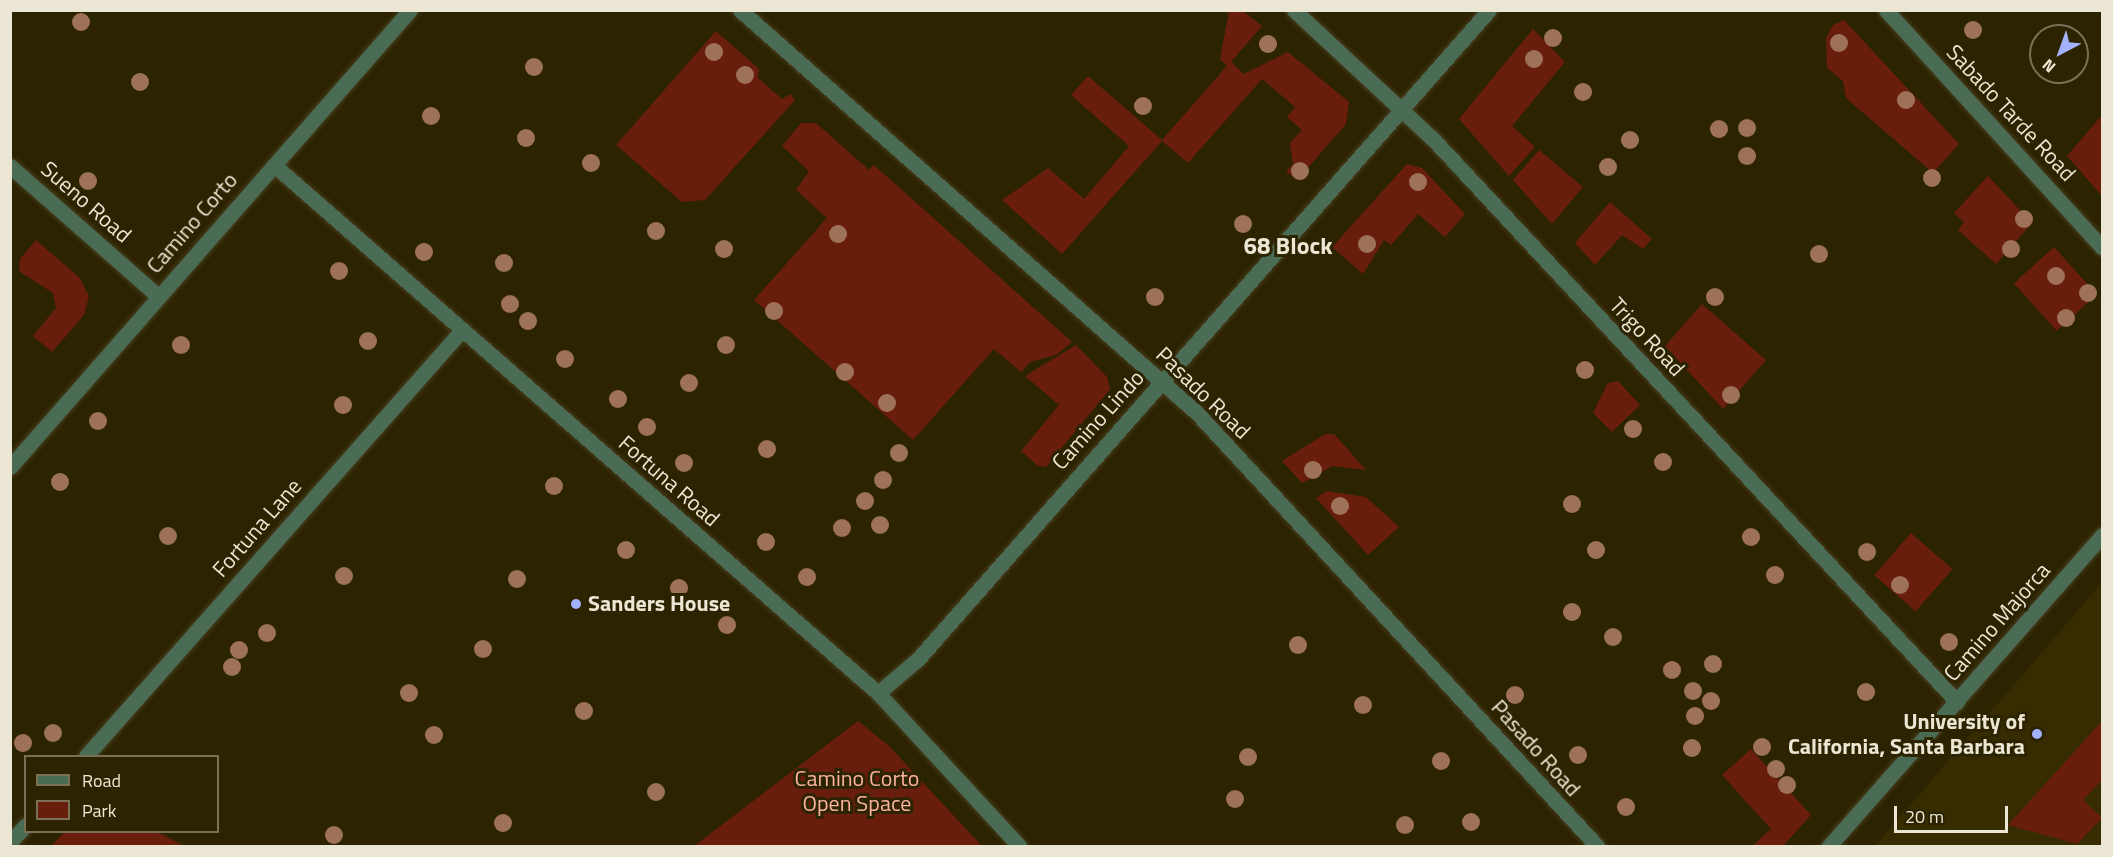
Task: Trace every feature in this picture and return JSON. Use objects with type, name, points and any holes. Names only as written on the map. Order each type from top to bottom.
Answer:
[{"type":"street","name":"Camino Corto","points":[[10,467],[410,10]]},
{"type":"street","name":"Pasado Road","points":[[740,10],[1162,382],[1233,452],[1597,846]]},
{"type":"street","name":"Trigo Road","points":[[1294,10],[1403,109],[1956,702]]},
{"type":"street","name":"Camino Lindo","points":[[878,693],[918,659],[1490,10]]},
{"type":"street","name":"Sabado Tarde Road","points":[[1886,10],[2103,247]]},
{"type":"street","name":"Fortuna Road","points":[[273,165],[878,693],[1019,846]]},
{"type":"street","name":"Sueno Road","points":[[10,166],[158,296]]},
{"type":"street","name":"Fortuna Lane","points":[[87,755],[462,330]]},
{"type":"street","name":"Camino Majorca","points":[[1829,846],[2103,535]]},
{"type":"street","points":[[10,842],[24,827]]},
{"type":"shaded area","name":"University of California, Santa Barbara","points":[[2102,582],[2102,846],[1875,846],[2068,622]]},
{"type":"green space","points":[[1229,11],[1243,11],[1262,26],[1231,62],[1244,74],[1288,52],[1349,102],[1346,124],[1297,180],[1286,171],[1293,164],[1290,143],[1302,130],[1287,117],[1295,107],[1262,79],[1188,163],[1162,141],[1062,254],[1002,200],[1048,168],[1084,199],[1129,146],[1071,95],[1088,76],[1162,140],[1227,66],[1220,59]]},
{"type":"green space","points":[[1844,20],[1959,144],[1933,173],[1846,98],[1843,81],[1827,68],[1826,38],[1833,25]]},
{"type":"green space","points":[[1533,29],[1565,62],[1512,126],[1535,147],[1509,176],[1459,119]]},
{"type":"green space","points":[[716,31],[759,69],[758,78],[782,99],[790,94],[795,100],[705,200],[682,202],[616,145]]},
{"type":"green space","points":[[2102,115],[2102,196],[2067,156]]},
{"type":"green space","points":[[801,123],[816,123],[869,170],[874,165],[1072,342],[1056,355],[1030,362],[1021,372],[994,349],[913,440],[754,300],[827,218],[796,190],[809,171],[782,146]]},
{"type":"green space","points":[[1539,150],[1583,187],[1552,224],[1513,180]]},
{"type":"green space","points":[[1407,164],[1422,168],[1465,214],[1445,237],[1418,214],[1391,245],[1384,240],[1363,274],[1332,247]]},
{"type":"green space","points":[[1988,176],[2032,223],[1996,264],[1958,230],[1964,222],[1954,213]]},
{"type":"green space","points":[[1610,202],[1652,239],[1643,249],[1622,235],[1595,265],[1575,243]]},
{"type":"green space","points":[[36,240],[79,277],[89,296],[84,315],[52,352],[33,336],[56,308],[53,293],[19,271],[20,259]]},
{"type":"green space","points":[[2054,247],[2097,295],[2057,331],[2014,283]]},
{"type":"green space","points":[[1702,304],[1766,360],[1723,409],[1665,346]]},
{"type":"green space","points":[[1076,345],[1107,377],[1110,389],[1046,467],[1038,466],[1021,451],[1059,405],[1025,376]]},
{"type":"green space","points":[[1618,381],[1640,405],[1612,432],[1593,413],[1608,383]]},
{"type":"green space","points":[[1325,434],[1334,434],[1366,470],[1332,466],[1302,483],[1282,461]]},
{"type":"green space","points":[[1327,491],[1366,497],[1399,527],[1368,555],[1316,498]]},
{"type":"green space","points":[[1911,533],[1953,569],[1916,611],[1874,575]]},
{"type":"green space","name":"Camino Corto Open Space","points":[[858,721],[889,746],[982,846],[694,846]]},
{"type":"green space","points":[[2102,721],[2102,780],[2083,800],[2102,818],[2077,844],[2008,825]]},
{"type":"green space","points":[[1751,749],[1811,815],[1783,846],[1752,846],[1771,829],[1722,775]]},
{"type":"green space","points":[[64,833],[159,833],[185,846],[51,846]]},
{"type":"place","name":"Sanders House","points":[[576,604]]},
{"type":"place","name":"University of California, Santa Barbara","points":[[2037,734]]},
{"type":"district","name":"68 Block","points":[[1288,246]]}]
